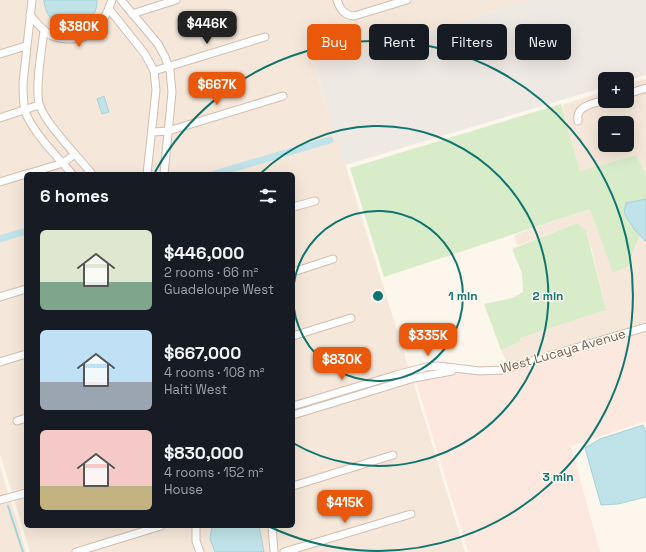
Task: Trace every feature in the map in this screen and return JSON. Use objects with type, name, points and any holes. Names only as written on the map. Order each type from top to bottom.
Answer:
[{"type":"street","points":[[32,0],[23,83],[25,110],[33,127],[70,172]]},
{"type":"street","points":[[30,15],[48,34],[58,38],[81,38],[98,28],[106,17],[112,0]]},
{"type":"street","points":[[121,0],[158,44],[169,66],[172,87],[164,172]]},
{"type":"street","points":[[132,14],[176,0]]},
{"type":"street","points":[[338,0],[342,11],[354,16],[407,0]]},
{"type":"street","points":[[109,9],[145,54],[154,70],[156,90],[153,132],[147,172]]},
{"type":"street","points":[[44,30],[38,88],[39,105],[49,122],[90,172]]},
{"type":"street","points":[[154,70],[265,37]]},
{"type":"street","points":[[0,54],[26,46]]},
{"type":"street","points":[[634,92],[646,88]]},
{"type":"street","points":[[153,132],[168,131],[283,96]]},
{"type":"street","points":[[578,121],[580,109],[598,102]]},
{"type":"street","points":[[0,118],[39,105]]},
{"type":"street","points":[[34,172],[63,163],[75,154]]},
{"type":"street","points":[[0,182],[24,175]]},
{"type":"street","points":[[295,206],[315,200]]},
{"type":"street","points":[[295,271],[333,259]]},
{"type":"street","points":[[0,297],[24,291]]},
{"type":"street","points":[[295,335],[351,318]]},
{"type":"street","name":"West Lucaya Avenue","points":[[295,405],[404,372],[427,367],[438,366],[480,371],[502,370],[646,327]]},
{"type":"street","points":[[0,362],[24,355]]},
{"type":"street","points":[[295,414],[407,380],[434,373],[462,369]]},
{"type":"street","points":[[404,372],[407,380]]},
{"type":"street","points":[[337,393],[339,401]]},
{"type":"street","points":[[17,421],[24,419]]},
{"type":"street","points":[[295,485],[393,455]]},
{"type":"street","points":[[0,500],[24,494]]},
{"type":"street","points":[[284,552],[411,514]]},
{"type":"street","points":[[76,552],[154,528]]},
{"type":"street","points":[[196,528],[196,541],[200,552]]},
{"type":"street","points":[[272,528],[274,552]]},
{"type":"shaded area","points":[[0,0],[529,0],[453,24],[437,24],[437,29],[429,32],[429,24],[369,24],[369,51],[361,53],[361,24],[307,24],[307,60],[340,60],[315,68],[465,552],[30,552],[0,454]]},
{"type":"shaded area","points":[[529,0],[646,0],[646,75],[634,79],[634,72],[598,72],[598,89],[345,165],[315,67],[337,60],[361,60],[361,53],[369,50],[369,60],[429,60],[429,31],[437,29],[437,60],[507,60],[507,24],[452,24]]},
{"type":"shaded area","points":[[646,79],[646,175],[636,155],[580,171],[562,105],[598,93],[598,108],[634,108],[634,82]]},
{"type":"shaded area","points":[[590,209],[630,263],[640,235],[646,240],[646,332],[511,371],[501,350],[521,341],[520,338],[606,310],[586,230],[577,223],[517,246],[514,235]]},
{"type":"shaded area","points":[[646,332],[646,421],[571,446],[600,552],[468,552],[411,366],[427,363],[511,371]]},
{"type":"shaded area","points":[[0,465],[8,493],[0,496]]},
{"type":"shaded area","points":[[11,501],[26,552],[0,552],[0,504]]},
{"type":"green space","points":[[561,104],[580,171],[636,155],[646,175],[646,199],[626,203],[634,229],[640,235],[628,266],[613,273],[590,209],[384,277],[350,168]]},
{"type":"green space","points":[[577,223],[586,230],[606,310],[520,338],[521,341],[501,350],[484,304],[512,298],[523,292],[522,273],[512,249]]},
{"type":"water","points":[[44,0],[97,0],[95,12],[89,20],[81,25],[72,27],[53,21],[47,12]]},
{"type":"water","points":[[104,96],[109,112],[102,114],[97,99]]},
{"type":"water","points":[[646,199],[645,241],[634,229],[624,213],[626,203]]},
{"type":"water","points":[[643,425],[646,432],[646,497],[618,504],[601,505],[585,448],[600,439]]},
{"type":"water","points":[[212,528],[259,528],[264,552],[215,552],[210,539]]},
{"type":"waterway","points":[[221,172],[330,140]]},
{"type":"waterway","points":[[0,239],[24,232]]},
{"type":"waterway","points":[[8,506],[23,552]]}]
